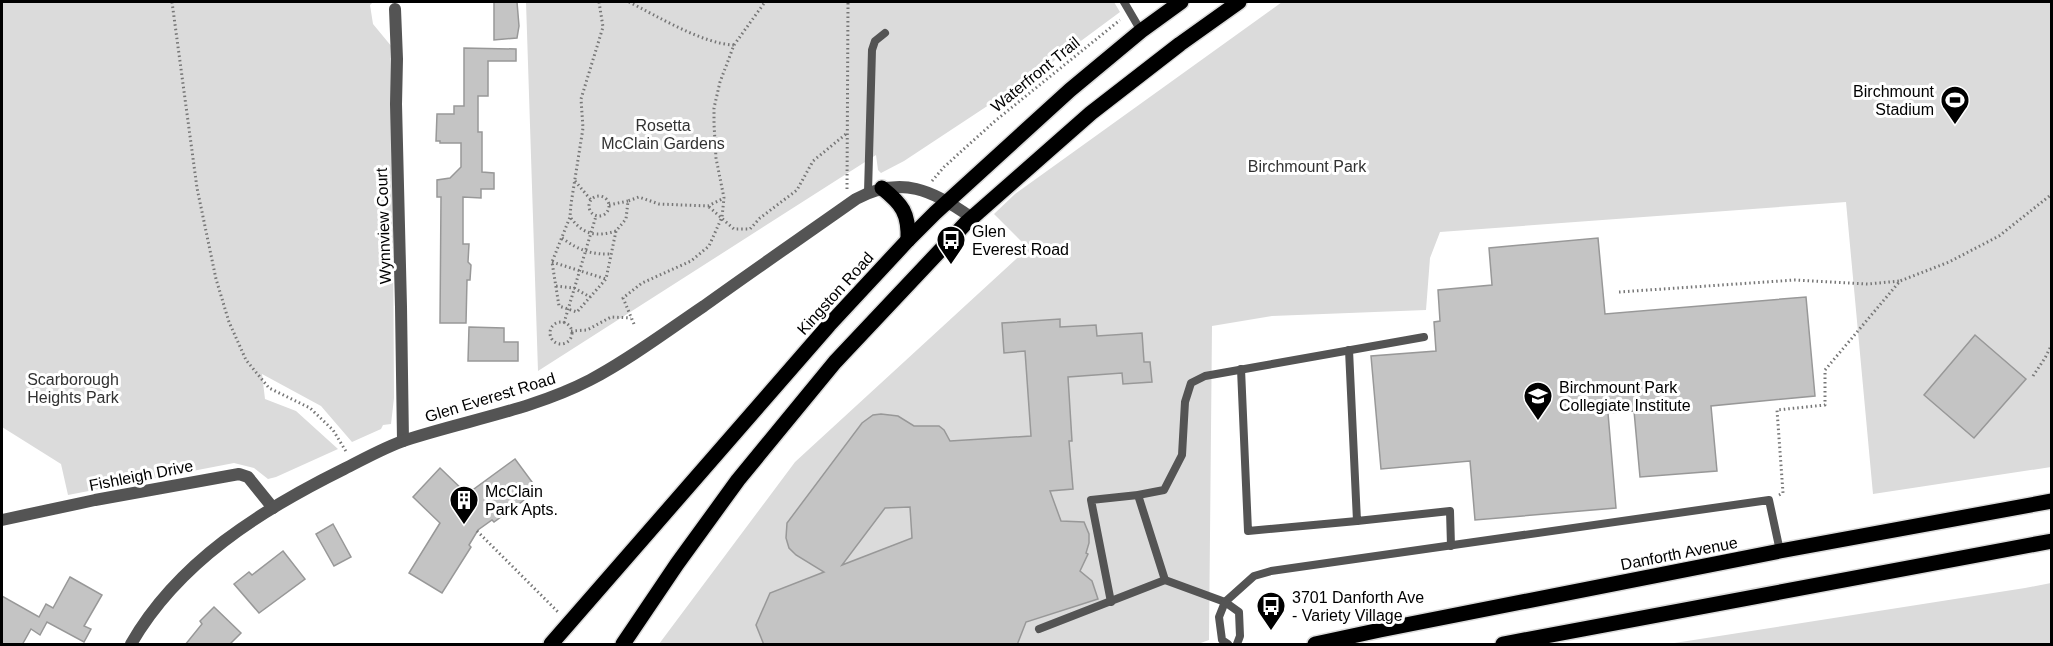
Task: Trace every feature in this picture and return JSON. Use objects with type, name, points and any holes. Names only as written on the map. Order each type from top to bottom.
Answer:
[{"type":"main road","name":"Kingston Road","points":[[551,645],[829,325],[908,240],[1070,90],[1140,31],[1181,2]]},
{"type":"main road","points":[[623,645],[738,480],[835,362],[972,218],[1091,113],[1239,2]]},
{"type":"main road","points":[[875,190],[898,201],[909,228],[908,240]]},
{"type":"main road","name":"Danforth Avenue","points":[[1315,645],[1380,630],[1780,551],[2052,501]]},
{"type":"main road","points":[[1503,645],[2052,541]]},
{"type":"street","name":"Wynnview Court","points":[[395,9],[403,441]]},
{"type":"street","points":[[875,190],[909,187],[925,190],[948,201],[972,218]]},
{"type":"street","name":"Glen Everest Road","points":[[131,645],[154,610],[177,582],[209,552],[273,508],[354,464],[403,441],[502,413],[567,391],[591,380],[644,347],[855,199],[875,190]]},
{"type":"street","name":"Fishleigh Drive","points":[[2,520],[95,500],[239,474],[248,477],[273,508]]},
{"type":"lane","points":[[1124,2],[1140,31]]},
{"type":"lane","points":[[875,190],[872,50],[875,41],[885,33]]},
{"type":"lane","points":[[1111,602],[1091,500],[1164,490],[1182,455],[1185,402],[1191,383],[1205,376],[1424,337]]},
{"type":"lane","points":[[1349,350],[1357,521]]},
{"type":"lane","points":[[1241,369],[1248,531],[1450,511],[1452,546]]},
{"type":"lane","points":[[1138,495],[1165,580]]},
{"type":"lane","points":[[1228,645],[1222,640],[1219,617],[1225,602],[1254,576],[1271,571],[1770,501],[1780,551]]},
{"type":"lane","points":[[1039,629],[1165,580],[1225,602],[1239,612],[1240,636],[1237,645]]},
{"type":"path","points":[[172,2],[197,188],[216,279],[230,322],[246,360],[269,388],[309,408],[333,430],[354,464]]},
{"type":"path","points":[[599,2],[603,27],[580,99],[583,128],[570,217],[552,262],[559,306],[577,312],[606,279],[616,231],[626,219],[628,201]]},
{"type":"path","points":[[629,2],[706,39],[734,45]]},
{"type":"path","points":[[634,324],[623,298],[642,283],[691,261],[709,246],[722,217],[724,198],[716,158],[714,108],[720,82],[734,45],[765,2]]},
{"type":"path","points":[[848,2],[846,134],[848,194]]},
{"type":"path","name":"Waterfront Trail","points":[[944,167],[995,121],[1131,11]]},
{"type":"path","points":[[708,206],[734,229],[750,229],[760,218],[797,190],[813,161],[846,134]]},
{"type":"path","points":[[575,181],[591,200]]},
{"type":"path","points":[[1619,292],[1795,280],[1868,284],[1900,281],[1949,262],[1999,236],[2052,194]]},
{"type":"path","points":[[591,200],[600,196],[606,199],[609,205]]},
{"type":"path","points":[[609,205],[639,197],[659,204],[708,206],[724,198]]},
{"type":"path","points":[[591,200],[589,209],[596,216]]},
{"type":"path","points":[[596,216],[605,214],[609,205]]},
{"type":"path","points":[[564,323],[596,216]]},
{"type":"path","points":[[570,217],[577,226],[591,234],[616,231]]},
{"type":"path","points":[[562,238],[585,252],[612,254]]},
{"type":"path","points":[[552,262],[606,279]]},
{"type":"path","points":[[1770,501],[1783,493],[1777,410],[1825,405],[1825,370],[1900,281]]},
{"type":"path","points":[[556,286],[574,288],[590,297]]},
{"type":"path","points":[[571,331],[587,330],[610,317],[631,318]]},
{"type":"path","points":[[557,323],[564,323],[571,331],[570,338],[565,343],[552,340],[550,334],[552,327],[557,323]]},
{"type":"path","points":[[2033,376],[2052,344]]},
{"type":"path","points":[[477,531],[552,606]]},
{"type":"green space","name":"Scarborough Heights Park","points":[[2,2],[373,2],[370,5],[373,24],[392,47],[394,398],[391,424],[383,425],[381,429],[352,442],[321,406],[262,374],[265,399],[296,411],[338,449],[268,479],[254,468],[234,463],[68,495],[61,464],[2,427]]},
{"type":"green space","name":"Rosetta McClain Gardens","points":[[526,2],[1114,2],[1120,12],[1039,72],[904,161],[881,173],[878,170],[876,155],[538,371]]},
{"type":"green space","name":"Birchmount Park","points":[[1282,2],[2051,2],[2051,467],[1873,494],[1846,202],[1440,232],[1430,258],[1426,310],[1272,316],[1212,326],[1209,640],[1198,644],[659,644],[795,462],[1028,248],[994,214],[1015,194]]},
{"type":"green space","points":[[2051,583],[2051,644],[1668,644],[2025,588]]},
{"type":"building","points":[[494,2],[517,2],[519,26],[517,38],[494,40]]},
{"type":"building","points":[[464,48],[516,49],[516,61],[488,61],[488,96],[478,96],[478,132],[482,132],[482,172],[494,173],[494,189],[481,189],[481,198],[463,197],[463,244],[469,244],[468,262],[471,265],[470,280],[467,280],[466,323],[440,323],[441,197],[437,197],[437,180],[450,178],[461,167],[461,143],[436,141],[437,114],[454,114],[454,106],[464,106]]},
{"type":"building","points":[[1598,238],[1605,314],[1806,297],[1815,396],[1711,406],[1717,471],[1640,477],[1634,411],[1608,413],[1616,508],[1475,520],[1470,461],[1381,469],[1371,356],[1436,351],[1434,322],[1440,321],[1438,290],[1492,285],[1489,248]]},
{"type":"building","points":[[1060,319],[1060,327],[1096,325],[1097,336],[1142,333],[1144,362],[1150,362],[1152,382],[1123,384],[1122,373],[1068,377],[1072,441],[1069,441],[1073,489],[1050,491],[1061,521],[1084,522],[1089,534],[1089,543],[1086,553],[1088,554],[1080,571],[1092,581],[1098,599],[1026,622],[1017,645],[764,645],[756,625],[770,593],[824,572],[796,555],[789,548],[786,538],[787,523],[862,423],[873,415],[898,416],[914,426],[939,426],[950,441],[1031,436],[1025,351],[1004,353],[1002,323]],"holes":[[[910,507],[912,538],[842,565],[885,508]]]},
{"type":"building","points":[[469,327],[504,328],[504,342],[518,342],[518,361],[468,361]]},
{"type":"building","points":[[1975,335],[2026,379],[1974,438],[1924,395]]},
{"type":"building","name":"McClain Park Apts.","points":[[515,459],[538,490],[494,522],[492,520],[478,530],[469,545],[471,547],[442,593],[409,573],[440,523],[413,497],[440,468],[467,494]]},
{"type":"building","points":[[333,524],[351,557],[334,566],[316,534]]},
{"type":"building","points":[[283,551],[305,579],[259,613],[234,584],[249,572],[252,575]]},
{"type":"building","points":[[70,577],[102,595],[84,626],[91,629],[84,642],[47,622],[40,635],[31,629],[22,645],[2,645],[2,596],[39,617],[46,604],[53,608]]},
{"type":"building","points":[[214,607],[241,633],[229,645],[185,645],[202,624],[200,621]]},
{"type":"place","name":"Birchmount Stadium","points":[[1955,126]]},
{"type":"place","name":"Glen Everest Road","points":[[951,266]]},
{"type":"place","name":"Birchmount Park Collegiate Institute","points":[[1538,422]]},
{"type":"place","name":"McClain Park Apts.","points":[[464,526]]},
{"type":"place","name":"3701 Danforth Ave - Variety Village","points":[[1271,632]]}]
